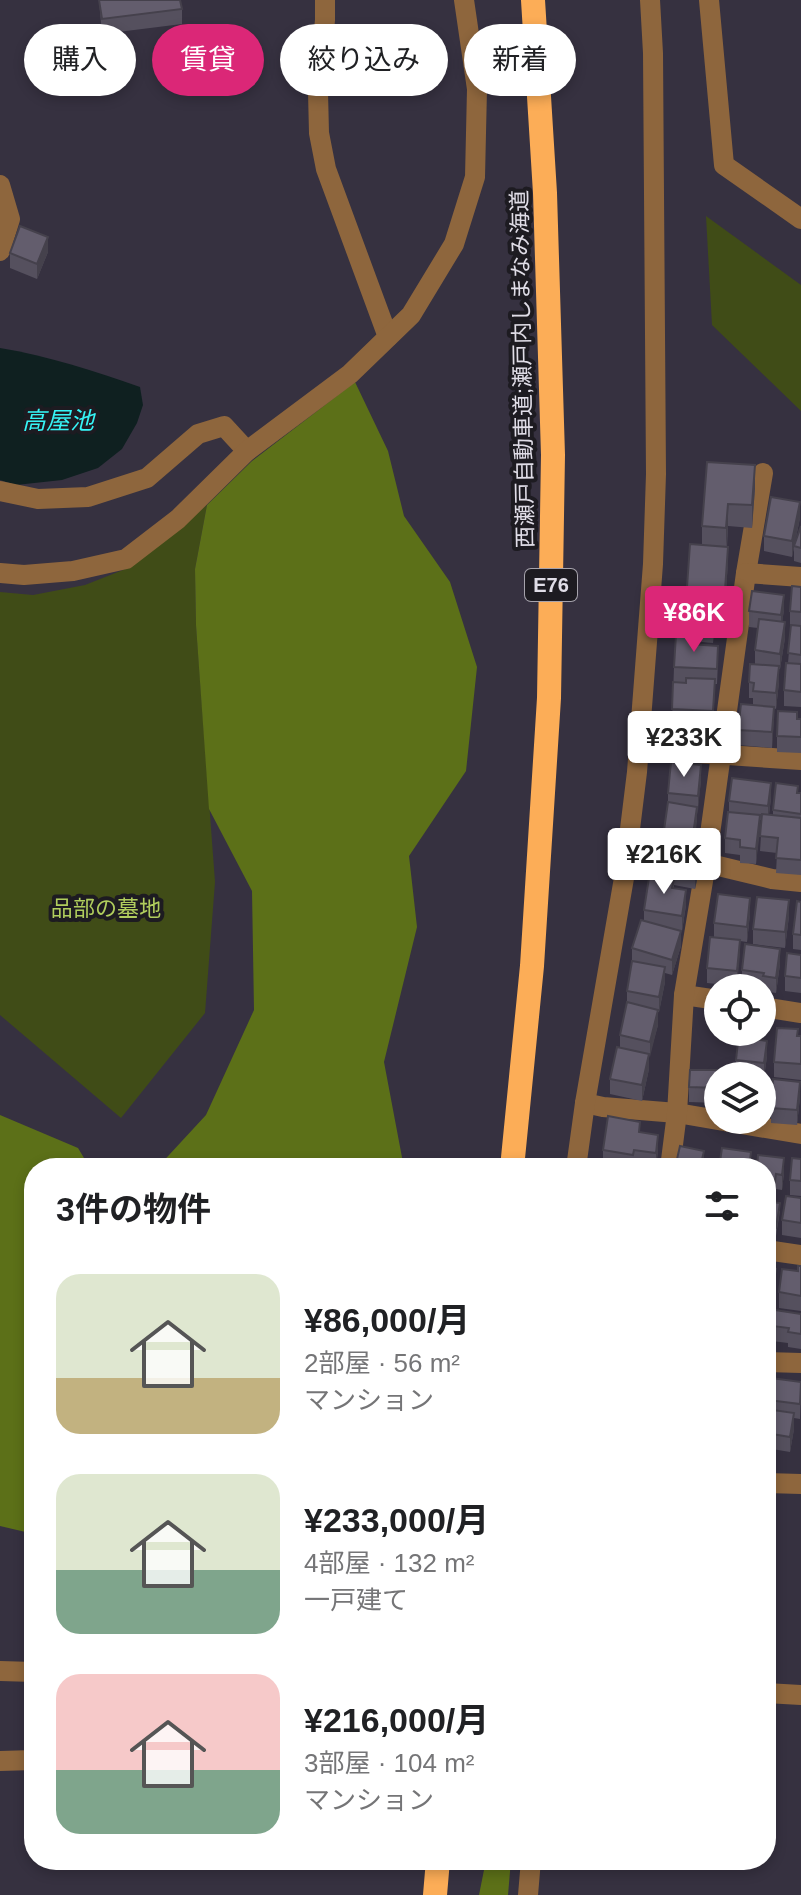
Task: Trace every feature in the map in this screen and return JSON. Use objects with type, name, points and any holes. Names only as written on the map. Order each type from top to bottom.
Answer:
[{"type":"highway","name":"西瀬戸自動車道;瀬戸内しまなみ海道","points":[[513,1158],[532,966],[550,668],[553,455],[545,193],[533,0]]},
{"type":"highway","points":[[435,1895],[437,1870]]},
{"type":"street","points":[[325,0],[318,92],[319,133],[326,169],[388,337]]},
{"type":"street","points":[[0,573],[24,575],[73,571],[126,559],[178,519],[247,451],[350,374],[411,315],[454,244],[475,177],[477,89],[464,0]]},
{"type":"street","points":[[577,1158],[624,878],[637,772],[653,564],[656,474],[650,0]]},
{"type":"street","points":[[709,0],[724,165],[801,219]]},
{"type":"street","points":[[0,185],[10,219],[0,251]]},
{"type":"street","points":[[0,491],[38,499],[88,497],[147,478],[198,434],[224,426],[247,451]]},
{"type":"street","points":[[671,1158],[684,995],[763,473]]},
{"type":"street","points":[[746,573],[801,577]]},
{"type":"street","points":[[638,749],[801,760]]},
{"type":"street","points":[[706,863],[772,879],[801,882]]},
{"type":"street","points":[[684,995],[704,998]]},
{"type":"street","points":[[776,1009],[801,1013]]},
{"type":"street","points":[[585,1103],[677,1113],[801,1134]]},
{"type":"street","points":[[776,1251],[801,1255]]},
{"type":"street","points":[[776,1362],[801,1363]]},
{"type":"street","points":[[776,1483],[801,1484]]},
{"type":"street","points":[[0,1671],[24,1672]]},
{"type":"street","points":[[776,1694],[801,1695]]},
{"type":"street","points":[[0,1761],[24,1760]]},
{"type":"street","points":[[528,1895],[530,1870]]},
{"type":"green space","points":[[706,216],[801,285],[801,411],[712,325]]},
{"type":"green space","points":[[355,382],[388,451],[404,516],[450,582],[477,667],[466,771],[409,856],[417,927],[384,1062],[402,1158],[166,1158],[206,1115],[254,1010],[252,891],[209,809],[195,569],[207,505],[252,461]]},
{"type":"green space","name":"品部の墓地","points":[[207,505],[195,569],[196,625],[215,882],[205,1013],[121,1118],[0,1015],[0,592],[33,595],[85,585],[128,568]]},
{"type":"green space","points":[[0,1115],[78,1148],[84,1158],[24,1158],[24,1532],[0,1526]]},
{"type":"green space","points":[[484,1870],[510,1870],[508,1895],[479,1895]]},
{"type":"water","name":"高屋池","points":[[0,348],[54,360],[140,387],[143,405],[122,449],[98,468],[62,480],[16,485],[0,480]]},
{"type":"building","points":[[99,0],[180,0],[182,9],[102,19]]},
{"type":"building","points":[[20,226],[48,237],[37,264],[10,253]]},
{"type":"building","points":[[707,462],[755,465],[752,505],[728,504],[726,528],[702,526]]},
{"type":"building","points":[[771,497],[800,502],[792,541],[764,536]]},
{"type":"building","points":[[801,526],[801,548],[794,546]]},
{"type":"building","points":[[690,544],[728,547],[725,590],[687,587]]},
{"type":"building","points":[[792,586],[801,587],[801,612],[790,611]]},
{"type":"building","points":[[752,591],[784,595],[781,615],[749,611]]},
{"type":"building","points":[[681,594],[711,596],[710,609],[715,609],[713,628],[679,625]]},
{"type":"building","points":[[759,619],[785,622],[780,654],[755,650]]},
{"type":"building","points":[[791,625],[801,626],[801,655],[788,653]]},
{"type":"building","points":[[676,634],[691,635],[691,644],[718,646],[717,669],[674,667]]},
{"type":"building","points":[[786,663],[801,664],[801,692],[784,690]]},
{"type":"building","points":[[750,664],[779,666],[776,693],[753,691],[754,683],[749,682]]},
{"type":"building","points":[[686,678],[715,679],[713,711],[672,709],[673,682],[686,683]]},
{"type":"building","points":[[741,704],[774,707],[772,732],[738,730]]},
{"type":"building","points":[[778,711],[797,712],[797,719],[801,719],[801,737],[777,736]]},
{"type":"building","points":[[671,762],[701,765],[698,796],[668,793]]},
{"type":"building","points":[[732,778],[771,783],[768,806],[729,801]]},
{"type":"building","points":[[776,783],[798,786],[801,814],[773,810]]},
{"type":"building","points":[[668,802],[697,807],[693,835],[664,830]]},
{"type":"building","points":[[728,812],[760,815],[756,849],[740,847],[740,840],[725,838]]},
{"type":"building","points":[[762,814],[801,818],[801,860],[776,858],[778,838],[760,836]]},
{"type":"building","points":[[662,841],[677,844],[676,851],[699,855],[695,874],[658,867]]},
{"type":"building","points":[[650,871],[665,873],[665,878],[674,879],[672,888],[686,890],[682,916],[644,910]]},
{"type":"building","points":[[718,894],[750,898],[747,927],[714,923]]},
{"type":"building","points":[[757,897],[789,900],[785,932],[753,929]]},
{"type":"building","points":[[797,901],[801,902],[801,935],[793,934]]},
{"type":"building","points":[[641,920],[681,931],[672,960],[632,948]]},
{"type":"building","points":[[710,937],[740,940],[737,971],[707,968]]},
{"type":"building","points":[[745,944],[780,949],[776,978],[776,974],[742,970]]},
{"type":"building","points":[[787,953],[801,955],[801,978],[785,976]]},
{"type":"building","points":[[632,961],[665,967],[659,997],[627,991]]},
{"type":"building","points":[[627,1002],[658,1010],[650,1042],[620,1035]]},
{"type":"building","points":[[777,1028],[798,1029],[801,1064],[774,1062]]},
{"type":"building","points":[[738,1046],[766,1046],[764,1062],[736,1060]]},
{"type":"building","points":[[617,1047],[649,1054],[642,1085],[610,1079]]},
{"type":"building","points":[[690,1070],[704,1070],[704,1088],[689,1087]]},
{"type":"building","points":[[776,1079],[800,1082],[797,1110],[776,1108]]},
{"type":"building","points":[[608,1116],[640,1122],[639,1132],[658,1135],[656,1153],[634,1150],[633,1155],[603,1150]]},
{"type":"building","points":[[680,1146],[704,1151],[702,1158],[677,1158]]},
{"type":"building","points":[[722,1148],[751,1152],[750,1158],[720,1158]]},
{"type":"building","points":[[758,1155],[784,1158],[782,1175],[776,1174],[776,1158],[758,1158]]},
{"type":"building","points":[[792,1158],[801,1159],[801,1181],[790,1180]]},
{"type":"building","points":[[786,1196],[801,1198],[801,1223],[782,1220]]},
{"type":"building","points":[[776,1202],[780,1203],[776,1228]]},
{"type":"building","points":[[798,1266],[801,1266],[801,1296],[779,1292],[782,1269],[798,1271]]},
{"type":"building","points":[[776,1310],[801,1314],[801,1334],[788,1332],[789,1328],[776,1326]]},
{"type":"building","points":[[776,1379],[801,1382],[800,1404],[776,1401]]},
{"type":"building","points":[[776,1410],[794,1413],[790,1437],[776,1435]]}]
